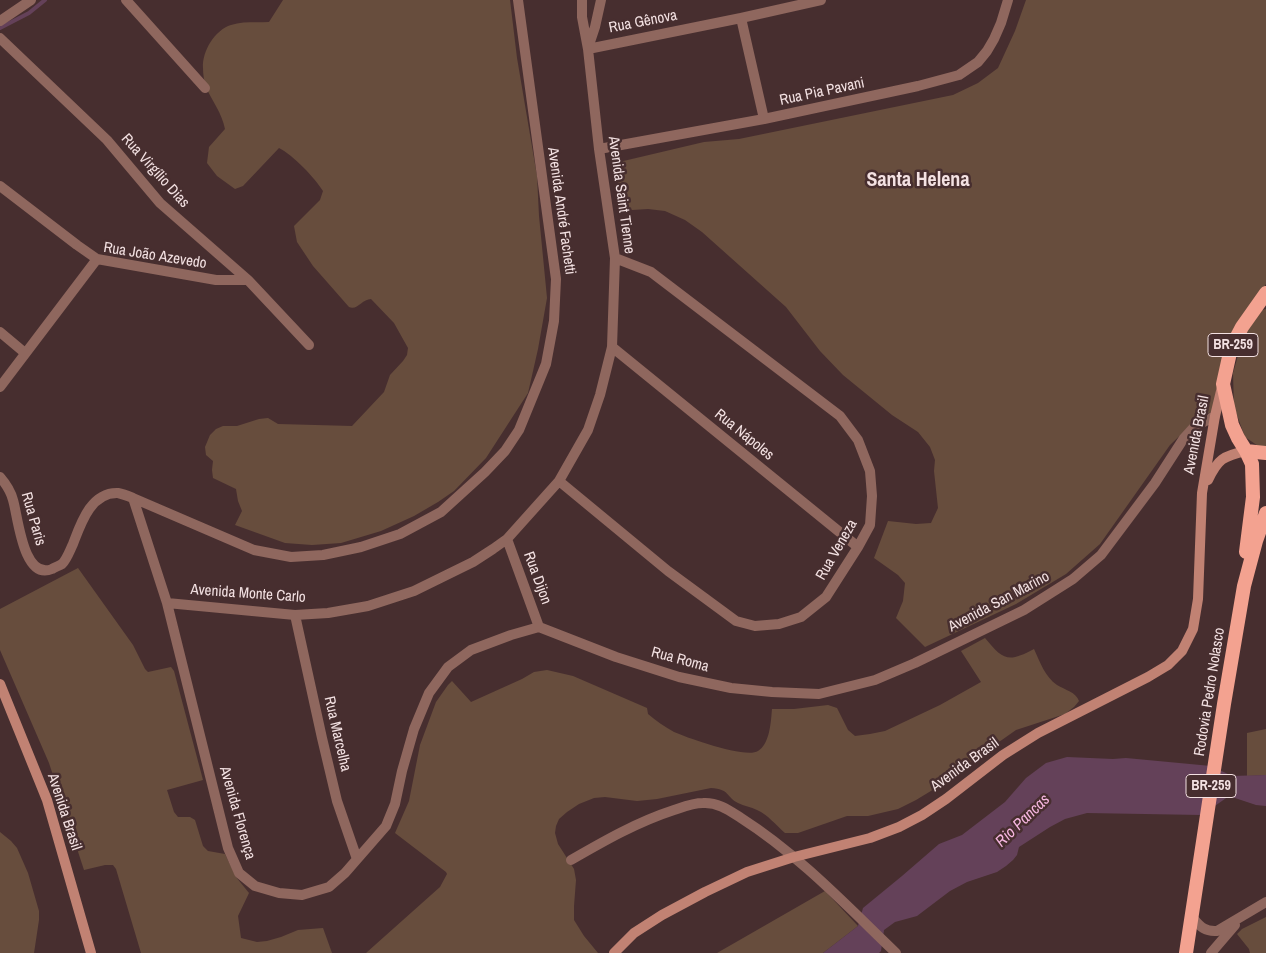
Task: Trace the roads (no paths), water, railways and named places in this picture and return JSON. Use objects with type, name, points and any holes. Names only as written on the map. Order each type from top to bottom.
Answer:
[{"type":"highway","name":"BR-259","points":[[1260,308],[1266,293]]},
{"type":"highway","name":"Rodovia Pedro Nolasco","points":[[1244,586],[1245,557],[1253,490],[1252,464],[1232,425],[1223,384],[1231,348],[1242,327],[1260,308]]},
{"type":"highway","points":[[1246,450],[1266,453]]},
{"type":"highway","name":"Rodovia Pedro Nolasco","points":[[1186,953],[1244,586],[1266,513]]},
{"type":"main road","name":"Avenida Brasil","points":[[614,953],[634,933],[662,915],[747,872],[794,857],[870,838],[899,827],[922,815],[1002,755],[1038,733],[1168,665],[1182,651],[1193,629],[1198,599],[1202,493],[1215,416],[1223,384]]},
{"type":"main road","name":"Avenida Brasil","points":[[1202,493],[1215,466],[1222,459],[1246,450]]},
{"type":"main road","name":"Avenida Brasil","points":[[0,684],[47,800],[92,953]]},
{"type":"street","points":[[0,21],[31,0]]},
{"type":"street","points":[[126,0],[205,88]]},
{"type":"street","name":"Avenida André Fachetti","points":[[133,498],[254,550],[291,557],[323,555],[361,547],[400,534],[441,512],[505,451],[519,430],[546,364],[554,321],[556,279],[518,0]]},
{"type":"street","name":"Avenida Saint Tienne","points":[[582,0],[582,17],[588,49],[599,149],[615,258],[612,347]]},
{"type":"street","name":"Avenida Saint Tienne","points":[[588,49],[601,0]]},
{"type":"street","name":"Rua Gênova","points":[[588,49],[821,0]]},
{"type":"street","name":"Rua Pia Pavani","points":[[599,149],[764,119],[918,86],[959,74],[978,62],[987,52],[1001,23],[1008,0]]},
{"type":"street","points":[[741,18],[764,119]]},
{"type":"street","name":"Rua Virgílio Dias","points":[[0,38],[107,140],[160,203],[248,280],[309,345]]},
{"type":"street","points":[[0,186],[77,246],[98,259]]},
{"type":"street","name":"Rua Veneza","points":[[558,481],[668,571],[736,621],[755,626],[779,624],[802,617],[826,597],[870,525],[872,496],[870,471],[858,440],[840,416],[651,272],[615,258]]},
{"type":"street","name":"Rua João Azevedo","points":[[0,387],[98,259],[216,280],[248,280]]},
{"type":"street","points":[[0,332],[26,353]]},
{"type":"street","name":"Avenida Monte Carlo","points":[[166,603],[295,615],[328,612],[368,606],[414,591],[473,562],[507,540],[558,481],[588,430],[600,395],[612,347]]},
{"type":"street","name":"Rua Nápoles","points":[[612,347],[858,547]]},
{"type":"street","name":"Avenida San Marino","points":[[818,694],[875,680],[915,663],[1024,610],[1073,579],[1101,555],[1155,482],[1184,438],[1194,427],[1215,416]]},
{"type":"street","name":"Rua Paris","points":[[0,477],[8,488],[13,500],[19,532],[27,555],[32,564],[43,570],[49,570],[62,563],[69,553],[85,514],[102,497],[120,493],[133,498]]},
{"type":"street","name":"Avenida Florença","points":[[133,498],[166,603],[228,848],[239,873],[255,886],[279,893],[302,895],[329,887],[345,873],[386,826],[395,804],[414,728],[429,693],[448,667],[471,650],[539,627]]},
{"type":"street","name":"Rua Dijon","points":[[507,540],[539,627]]},
{"type":"street","name":"Rua Marcelha","points":[[295,615],[338,802],[357,859]]},
{"type":"street","name":"Rua Roma","points":[[539,627],[616,657],[680,677],[731,688],[818,694]]},
{"type":"street","points":[[571,860],[620,832],[656,816],[704,802],[721,806],[757,828],[794,857],[896,953]]},
{"type":"street","points":[[1192,917],[1205,930],[1217,931],[1266,902]]},
{"type":"street","points":[[1211,953],[1242,917]]},
{"type":"water","name":"Rio Pancas","points":[[1067,757],[1126,758],[1211,766],[1232,776],[1266,775],[1266,806],[1256,805],[1229,796],[1202,815],[1087,813],[1065,819],[1019,847],[1017,855],[1013,860],[997,872],[967,882],[950,891],[917,916],[895,922],[884,930],[881,951],[879,953],[823,953],[858,926],[863,908],[939,844],[962,835],[1005,802],[1026,778],[1046,763]]},
{"type":"waterway","points":[[0,28],[29,13],[45,0]]},
{"type":"district","name":"Santa Helena","points":[[918,181]]}]
